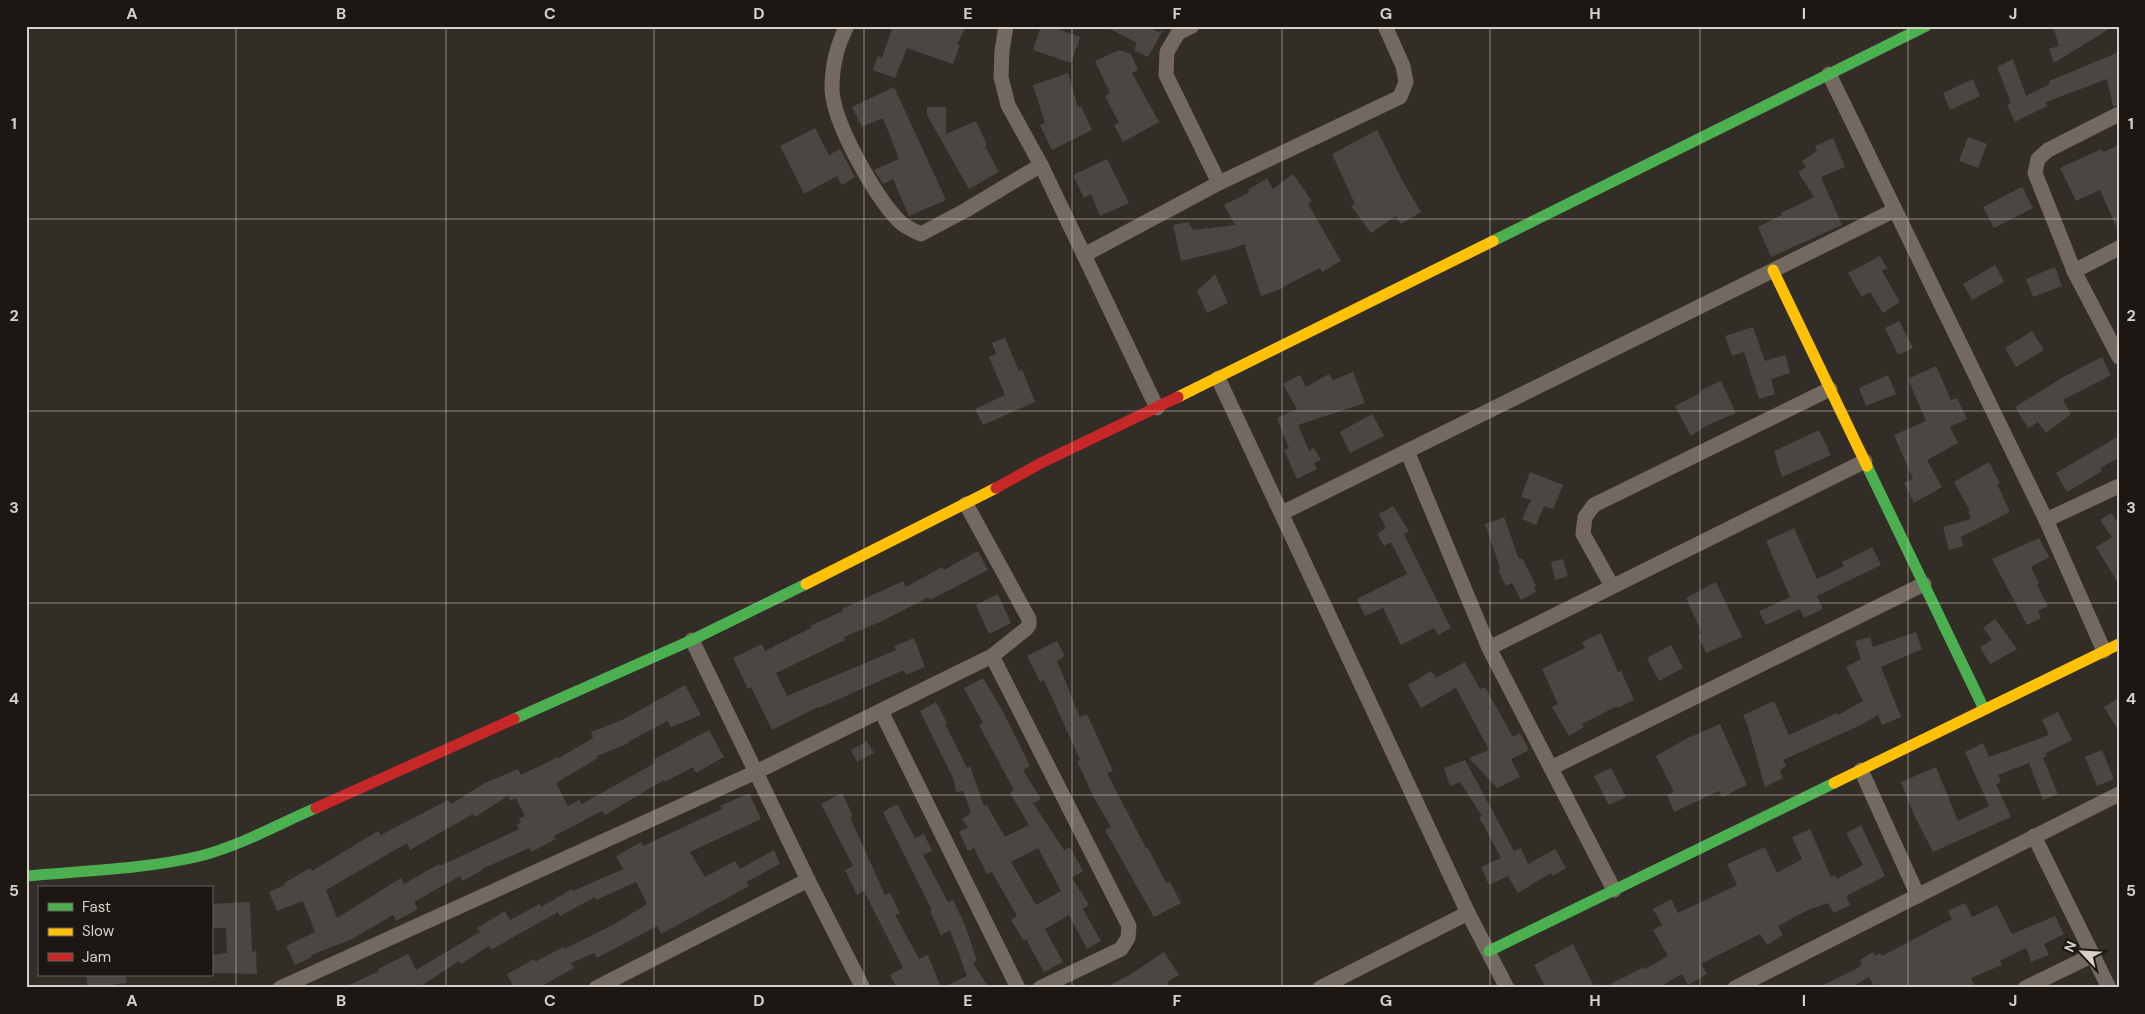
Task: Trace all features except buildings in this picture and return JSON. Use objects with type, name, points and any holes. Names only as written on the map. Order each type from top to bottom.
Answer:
[{"type":"street","points":[[847,26],[836,52],[832,89],[835,104],[844,130],[863,168],[884,203],[899,221],[909,229],[921,234],[966,210],[1041,165]]},
{"type":"street","points":[[1006,26],[1002,50],[1001,78],[1008,105],[1041,165],[1157,408]]},
{"type":"street","points":[[1192,26],[1178,33],[1167,52],[1166,76],[1218,183]]},
{"type":"street","points":[[1084,255],[1218,183],[1400,96],[1406,82],[1403,66],[1385,26]]},
{"type":"street","points":[[26,876],[164,863],[201,856],[245,839],[692,640],[966,504],[1041,463],[1218,378],[1926,26]]},
{"type":"street","points":[[1829,74],[2046,520],[2104,651]]},
{"type":"street","points":[[2117,350],[2074,271],[2035,173],[2038,159],[2048,150],[2119,114]]},
{"type":"street","points":[[1282,513],[1895,210]]},
{"type":"street","points":[[2074,271],[2119,248]]},
{"type":"street","points":[[1773,270],[1984,709]]},
{"type":"street","points":[[1218,378],[1468,913],[1507,988]]},
{"type":"street","points":[[1612,586],[1584,534],[1585,517],[1594,505],[1830,389]]},
{"type":"street","points":[[1407,451],[1489,648],[1614,890]]},
{"type":"street","points":[[1489,648],[1865,461]]},
{"type":"street","points":[[2046,520],[2119,486]]},
{"type":"street","points":[[280,988],[756,772],[992,656],[1026,629],[1029,625],[1028,619],[966,504]]},
{"type":"street","points":[[1551,768],[1924,584]]},
{"type":"street","points":[[692,640],[808,880],[863,988]]},
{"type":"street","points":[[1489,951],[2119,644]]},
{"type":"street","points":[[992,656],[1129,926],[1128,938],[1121,949],[1040,988]]},
{"type":"street","points":[[881,711],[1018,988]]},
{"type":"street","points":[[1860,770],[1918,896]]},
{"type":"street","points":[[1734,988],[2119,794]]},
{"type":"street","points":[[2034,836],[2109,988]]},
{"type":"street","points":[[596,988],[808,880]]},
{"type":"street","points":[[1320,988],[1468,913]]},
{"type":"street","points":[[2025,988],[2093,955]]},
{"type":"traffic: fast","points":[[1493,241],[1926,26]]},
{"type":"traffic: fast","points":[[1867,466],[1984,709]]},
{"type":"traffic: fast","points":[[514,719],[692,640],[806,584]]},
{"type":"traffic: fast","points":[[1489,951],[1834,783]]},
{"type":"traffic: fast","points":[[26,876],[136,867],[200,856],[244,841],[316,808]]},
{"type":"traffic: slow","points":[[1178,397],[1493,241]]},
{"type":"traffic: slow","points":[[1773,270],[1867,466]]},
{"type":"traffic: slow","points":[[806,584],[996,488]]},
{"type":"traffic: slow","points":[[1834,783],[2119,644]]},
{"type":"traffic: jam","points":[[996,488],[1041,463],[1178,397]]},
{"type":"traffic: jam","points":[[316,808],[514,719]]}]
